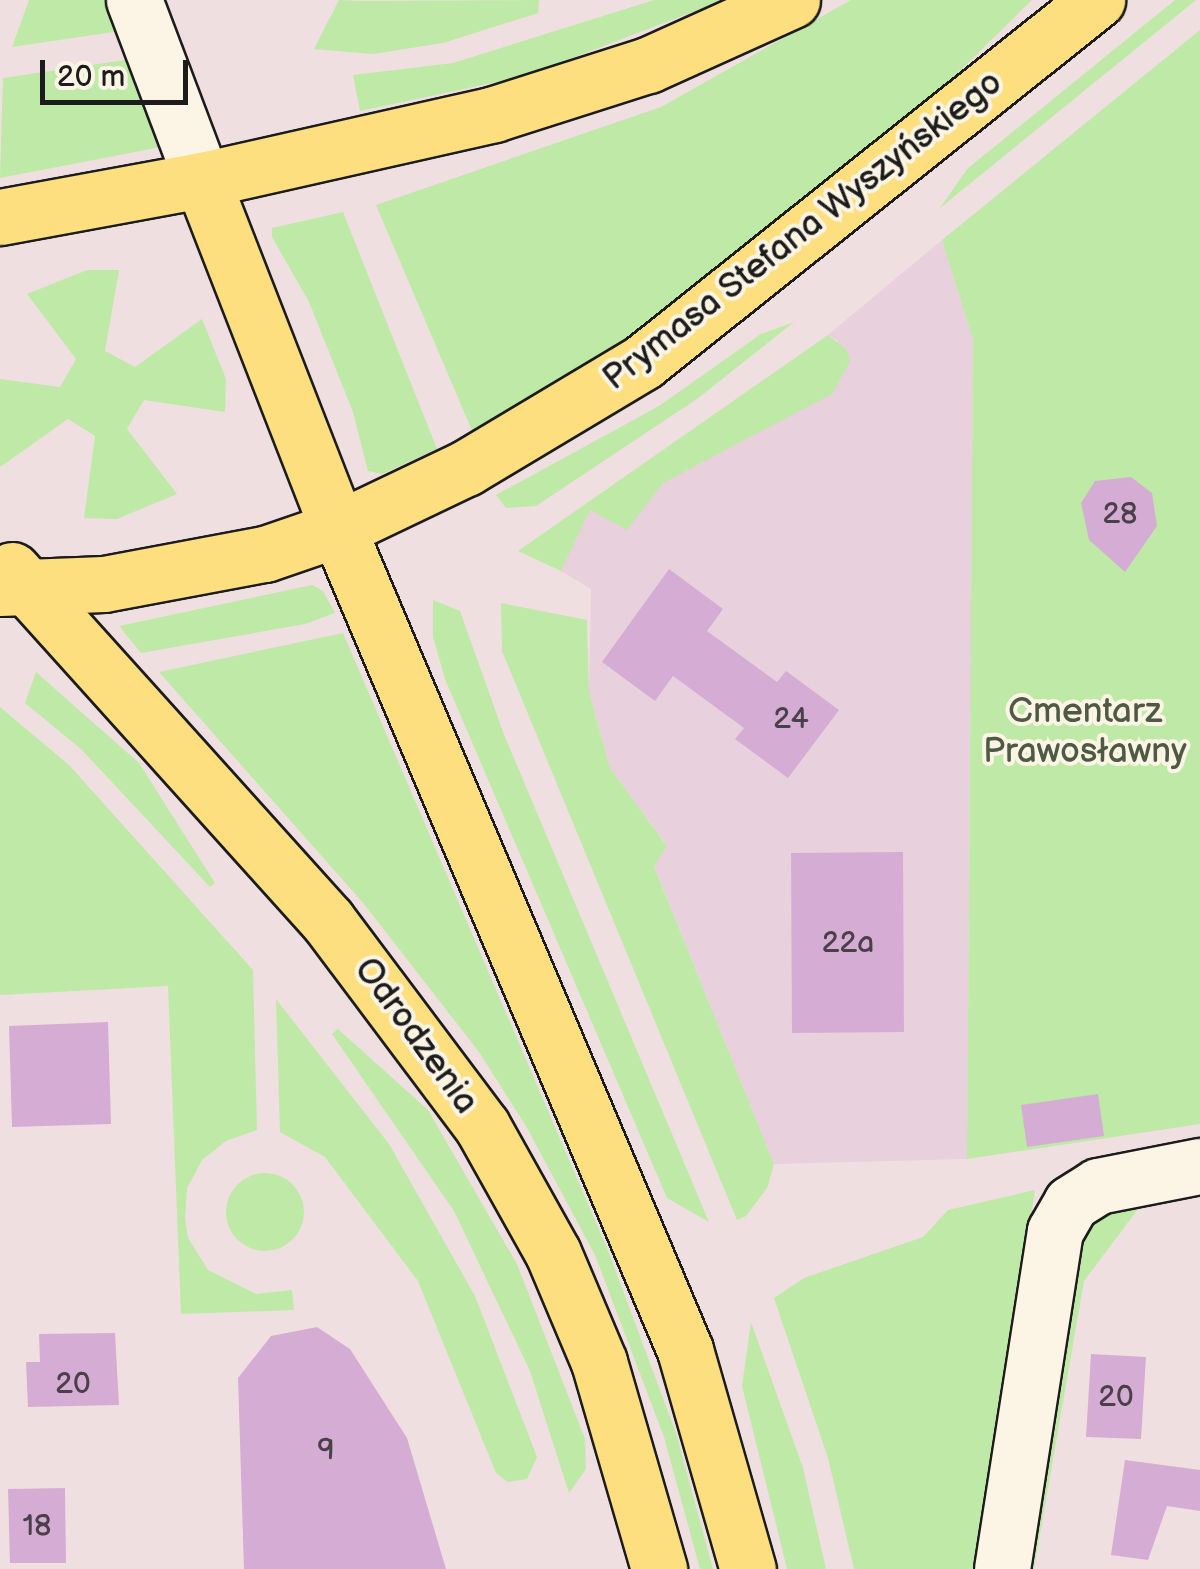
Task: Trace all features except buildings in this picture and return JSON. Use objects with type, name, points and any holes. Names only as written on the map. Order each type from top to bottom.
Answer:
[{"type":"main road","points":[[0,217],[202,180],[537,102],[691,48],[792,0]]},
{"type":"main road","name":"Prymasa Stefana Wyszyńskiego","points":[[10,578],[201,569],[338,529],[466,468],[642,362],[1097,0]]},
{"type":"main road","points":[[202,180],[338,529],[674,1322],[704,1399],[748,1569]]},
{"type":"main road","name":"Odrodzenia","points":[[10,578],[328,920],[482,1126],[553,1253],[599,1362],[659,1569]]},
{"type":"street","points":[[134,0],[202,180]]},
{"type":"street","points":[[1002,1569],[1049,1246],[1081,1194],[1138,1173],[1200,1166]]},
{"type":"shaded area","points":[[942,240],[973,340],[967,1159],[774,1164],[654,865],[667,845],[610,768],[589,692],[591,589],[561,571],[590,509],[627,529],[663,483],[743,436],[838,341],[828,335]]},
{"type":"green space","points":[[29,0],[115,0],[127,30],[12,47]]},
{"type":"green space","points":[[339,0],[539,0],[538,13],[443,43],[373,54],[314,49]]},
{"type":"green space","points":[[654,0],[724,0],[525,76],[360,111],[353,75],[453,63]]},
{"type":"green space","points":[[851,0],[1032,0],[918,112],[605,358],[473,433],[376,205],[661,107]]},
{"type":"green space","points":[[1175,0],[1196,0],[940,208],[967,169]]},
{"type":"green space","name":"Cmentarz Prawosławny","points":[[1200,30],[1200,1124],[967,1159],[973,340],[942,240]]},
{"type":"green space","points":[[138,58],[166,146],[0,178],[3,78]]},
{"type":"green space","points":[[343,212],[437,449],[382,474],[368,471],[353,412],[309,302],[272,237],[272,228]]},
{"type":"green space","points":[[87,270],[119,270],[105,351],[135,367],[202,319],[226,379],[225,412],[144,400],[127,429],[177,494],[117,519],[84,518],[95,436],[68,419],[0,467],[0,379],[60,387],[76,359],[27,294]]},
{"type":"green space","points":[[794,322],[697,399],[536,506],[506,508],[496,495],[659,406],[761,334]]},
{"type":"green space","points":[[828,335],[847,350],[850,361],[832,394],[663,483],[627,530],[590,510],[561,571],[518,551]]},
{"type":"green space","points":[[312,585],[323,591],[335,613],[305,624],[141,653],[119,626]]},
{"type":"green space","points":[[433,600],[460,611],[503,732],[709,1222],[667,1198],[445,679],[433,637]]},
{"type":"green space","points":[[501,603],[587,620],[589,692],[610,768],[667,846],[654,866],[774,1164],[767,1188],[746,1216],[737,1220],[502,651]]},
{"type":"green space","points":[[343,633],[609,1253],[676,1433],[713,1569],[700,1569],[664,1437],[595,1255],[526,1126],[479,1052],[364,904],[159,672]]},
{"type":"green space","points":[[36,672],[139,763],[215,883],[210,887],[81,749],[25,703]]},
{"type":"green space","points":[[0,707],[69,765],[253,970],[257,1130],[226,1141],[202,1160],[187,1188],[185,1219],[188,1238],[208,1270],[256,1294],[292,1290],[294,1310],[181,1314],[168,986],[0,995]]},
{"type":"green space","points":[[276,999],[389,1144],[475,1296],[537,1457],[527,1479],[508,1482],[496,1473],[418,1281],[325,1157],[280,1132]]},
{"type":"green space","points":[[338,1029],[428,1110],[517,1264],[585,1439],[586,1469],[569,1493],[530,1371],[454,1211],[332,1034]]},
{"type":"green space","points":[[265,1173],[280,1176],[292,1185],[301,1197],[301,1227],[292,1239],[280,1248],[265,1251],[250,1248],[238,1239],[229,1227],[226,1212],[229,1197],[238,1185],[250,1176]]},
{"type":"green space","points":[[1035,1190],[975,1569],[854,1569],[828,1458],[774,1298],[804,1278],[923,1237],[948,1210]]},
{"type":"green space","points":[[1150,1193],[1084,1281],[1034,1569],[1014,1569],[1067,1261],[1091,1224],[1127,1198]]},
{"type":"green space","points":[[751,1322],[803,1468],[826,1569],[787,1569],[742,1386]]}]
